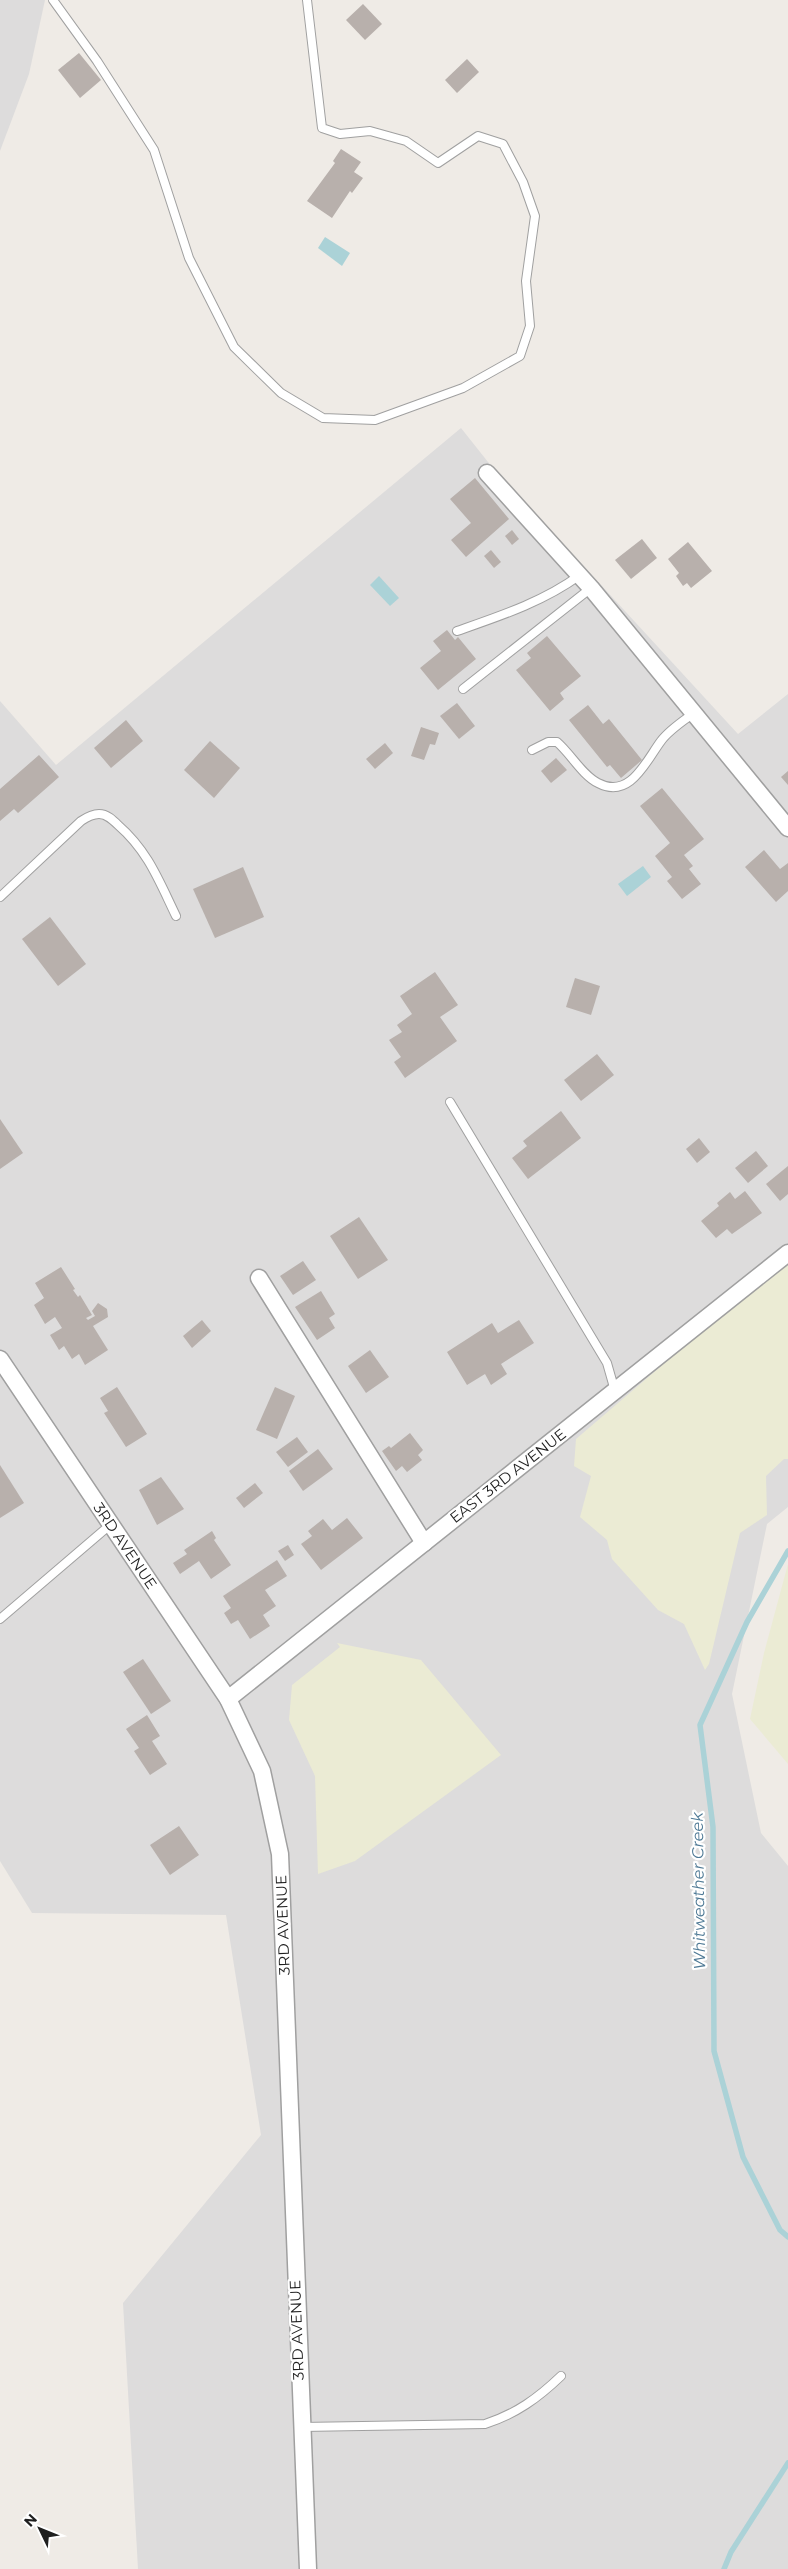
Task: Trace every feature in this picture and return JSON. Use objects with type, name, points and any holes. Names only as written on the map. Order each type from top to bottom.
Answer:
[{"type":"street","points":[[487,473],[580,575],[788,828]]},
{"type":"street","name":"EAST 3RD AVENUE","points":[[228,1698],[788,1253]]},
{"type":"street","points":[[259,1278],[424,1543]]},
{"type":"street","name":"3RD AVENUE","points":[[0,1360],[228,1698],[262,1771],[280,1854],[308,2569]]},
{"type":"lane","points":[[53,0],[97,61],[154,150],[189,258],[234,347],[281,393],[323,418],[376,420],[463,388],[520,356],[530,326],[526,281],[535,216],[523,182],[504,144],[478,136],[438,163],[406,141],[370,131],[340,134],[322,128],[307,0]]},
{"type":"lane","points":[[457,631],[496,619],[559,590],[580,575]]},
{"type":"lane","points":[[463,689],[591,588]]},
{"type":"lane","points":[[532,750],[548,742],[557,742],[598,783],[612,787],[624,786],[644,769],[662,740],[694,713]]},
{"type":"lane","points":[[0,897],[81,821],[91,815],[100,814],[109,817],[136,840],[150,861],[176,916]]},
{"type":"lane","points":[[450,1102],[607,1363],[615,1391]]},
{"type":"lane","points":[[0,1619],[110,1525]]},
{"type":"lane","points":[[301,2427],[485,2424],[506,2417],[526,2406],[561,2376]]},
{"type":"shaded area","points":[[0,0],[45,0],[29,74],[0,151]]},
{"type":"shaded area","points":[[461,428],[488,462],[738,734],[788,694],[788,1507],[767,1524],[732,1694],[761,1833],[788,1866],[788,2569],[138,2569],[123,2303],[261,2135],[226,1915],[32,1913],[0,1861],[0,701],[56,765]]},
{"type":"green space","points":[[788,1262],[788,1459],[784,1459],[766,1476],[767,1515],[740,1533],[709,1664],[705,1670],[684,1624],[658,1610],[612,1559],[607,1540],[580,1517],[591,1476],[574,1466],[576,1439],[729,1308]]},
{"type":"green space","points":[[788,1564],[788,1764],[750,1719],[764,1653]]},
{"type":"green space","points":[[337,1643],[421,1660],[501,1755],[355,1861],[318,1874],[315,1776],[289,1720],[292,1685],[340,1647]]},
{"type":"water","points":[[325,237],[350,253],[342,266],[318,248]]},
{"type":"water","points":[[379,576],[399,598],[390,606],[370,585]]},
{"type":"water","points":[[643,866],[651,877],[627,896],[618,884]]},
{"type":"building","points":[[363,4],[382,24],[365,40],[346,20]]},
{"type":"building","points":[[79,53],[101,80],[80,98],[58,70]]},
{"type":"building","points":[[467,59],[479,72],[457,93],[445,80]]},
{"type":"building","points":[[341,149],[361,162],[354,172],[363,178],[352,193],[350,191],[332,218],[307,201],[335,163],[333,161]]},
{"type":"building","points":[[475,478],[509,519],[466,557],[451,540],[471,523],[450,499]]},
{"type":"building","points":[[512,530],[519,539],[512,545],[505,536]]},
{"type":"building","points":[[642,539],[657,558],[631,579],[615,560]]},
{"type":"building","points":[[688,542],[712,571],[691,588],[687,583],[683,586],[676,576],[679,573],[668,559]]},
{"type":"building","points":[[491,550],[501,562],[494,568],[484,556]]},
{"type":"building","points":[[447,630],[455,640],[458,637],[476,659],[438,690],[420,668],[441,651],[433,641]]},
{"type":"building","points":[[547,636],[581,676],[560,693],[564,699],[550,711],[516,670],[531,658],[527,653]]},
{"type":"building","points":[[457,703],[475,726],[459,739],[440,716]]},
{"type":"building","points":[[588,705],[603,724],[609,719],[642,760],[621,778],[610,765],[607,767],[569,720]]},
{"type":"building","points":[[126,720],[143,741],[111,768],[94,748]]},
{"type":"building","points":[[421,727],[439,733],[435,745],[430,744],[424,760],[411,756]]},
{"type":"building","points":[[210,741],[240,768],[214,798],[184,770]]},
{"type":"building","points":[[385,743],[393,753],[375,769],[366,759]]},
{"type":"building","points":[[39,755],[59,777],[18,813],[14,809],[0,821],[0,789]]},
{"type":"building","points":[[556,758],[567,770],[551,783],[541,771]]},
{"type":"building","points":[[788,771],[788,785],[781,777]]},
{"type":"building","points":[[662,788],[704,839],[684,855],[693,866],[689,869],[701,884],[682,899],[667,881],[672,877],[655,856],[670,843],[640,806]]},
{"type":"building","points":[[764,850],[780,869],[788,863],[788,891],[776,902],[745,867]]},
{"type":"building","points":[[243,867],[264,917],[215,938],[193,889]]},
{"type":"building","points":[[50,917],[86,964],[58,986],[22,939]]},
{"type":"building","points":[[435,972],[458,1005],[440,1017],[457,1041],[405,1078],[394,1062],[401,1057],[389,1040],[402,1032],[397,1025],[412,1014],[400,996]]},
{"type":"building","points":[[575,978],[600,986],[591,1015],[566,1007]]},
{"type":"building","points":[[597,1054],[614,1075],[581,1101],[564,1080]]},
{"type":"building","points":[[561,1111],[581,1138],[528,1179],[512,1158],[527,1146],[523,1141]]},
{"type":"building","points":[[0,1119],[23,1153],[0,1169]]},
{"type":"building","points":[[699,1138],[710,1152],[697,1163],[686,1149]]},
{"type":"building","points":[[756,1151],[768,1166],[748,1183],[735,1168]]},
{"type":"building","points":[[788,1166],[788,1194],[780,1201],[766,1184]]},
{"type":"building","points":[[745,1191],[762,1213],[732,1234],[727,1229],[716,1238],[701,1221],[719,1206],[717,1203],[730,1192],[735,1199]]},
{"type":"building","points":[[359,1217],[388,1260],[358,1279],[330,1236]]},
{"type":"building","points":[[303,1261],[316,1280],[293,1295],[280,1276]]},
{"type":"building","points":[[61,1267],[75,1289],[73,1290],[78,1297],[80,1295],[92,1315],[86,1318],[88,1320],[95,1316],[92,1311],[98,1303],[107,1309],[108,1317],[93,1326],[108,1350],[85,1365],[79,1354],[72,1359],[64,1346],[59,1350],[50,1335],[62,1328],[55,1317],[45,1324],[34,1305],[44,1298],[35,1283]]},
{"type":"building","points":[[321,1291],[335,1314],[329,1318],[335,1328],[317,1340],[295,1307]]},
{"type":"building","points":[[202,1320],[211,1331],[192,1348],[183,1336]]},
{"type":"building","points":[[519,1320],[534,1343],[501,1364],[507,1374],[491,1385],[485,1374],[467,1385],[447,1352],[492,1323],[498,1333]]},
{"type":"building","points":[[370,1350],[389,1377],[366,1393],[348,1366]]},
{"type":"building","points":[[117,1387],[147,1434],[126,1447],[104,1413],[108,1411],[100,1398]]},
{"type":"building","points":[[275,1387],[295,1396],[277,1439],[256,1430]]},
{"type":"building","points":[[410,1433],[423,1450],[418,1455],[422,1460],[407,1472],[402,1466],[396,1471],[382,1451],[389,1446],[391,1448]]},
{"type":"building","points":[[297,1437],[308,1452],[288,1467],[276,1452]]},
{"type":"building","points":[[318,1449],[333,1469],[303,1491],[289,1471]]},
{"type":"building","points":[[0,1465],[24,1503],[0,1518]]},
{"type":"building","points":[[161,1477],[184,1509],[157,1525],[139,1490]]},
{"type":"building","points":[[255,1483],[263,1493],[244,1508],[236,1498]]},
{"type":"building","points":[[347,1518],[363,1538],[321,1570],[301,1544],[312,1536],[308,1531],[323,1519],[332,1530]]},
{"type":"building","points":[[212,1531],[216,1538],[214,1540],[231,1565],[211,1579],[199,1561],[180,1574],[173,1563],[187,1554],[184,1550]]},
{"type":"building","points":[[288,1545],[294,1555],[285,1561],[278,1551]]},
{"type":"building","points":[[277,1560],[287,1576],[265,1590],[276,1606],[263,1615],[270,1626],[250,1639],[238,1620],[231,1624],[224,1613],[231,1608],[223,1596]]},
{"type":"building","points":[[143,1659],[171,1701],[151,1714],[123,1672]]},
{"type":"building","points":[[147,1715],[160,1736],[152,1741],[167,1764],[150,1775],[134,1751],[139,1748],[126,1729]]},
{"type":"building","points":[[179,1826],[199,1855],[170,1875],[150,1845]]},
{"type":"waterway","name":"Whitweather Creek","points":[[788,1551],[747,1622],[700,1725],[713,1827],[714,2051],[743,2157],[780,2230],[788,2237]]},
{"type":"waterway","name":"Whitweather Creek","points":[[724,2569],[731,2552],[788,2463]]}]
